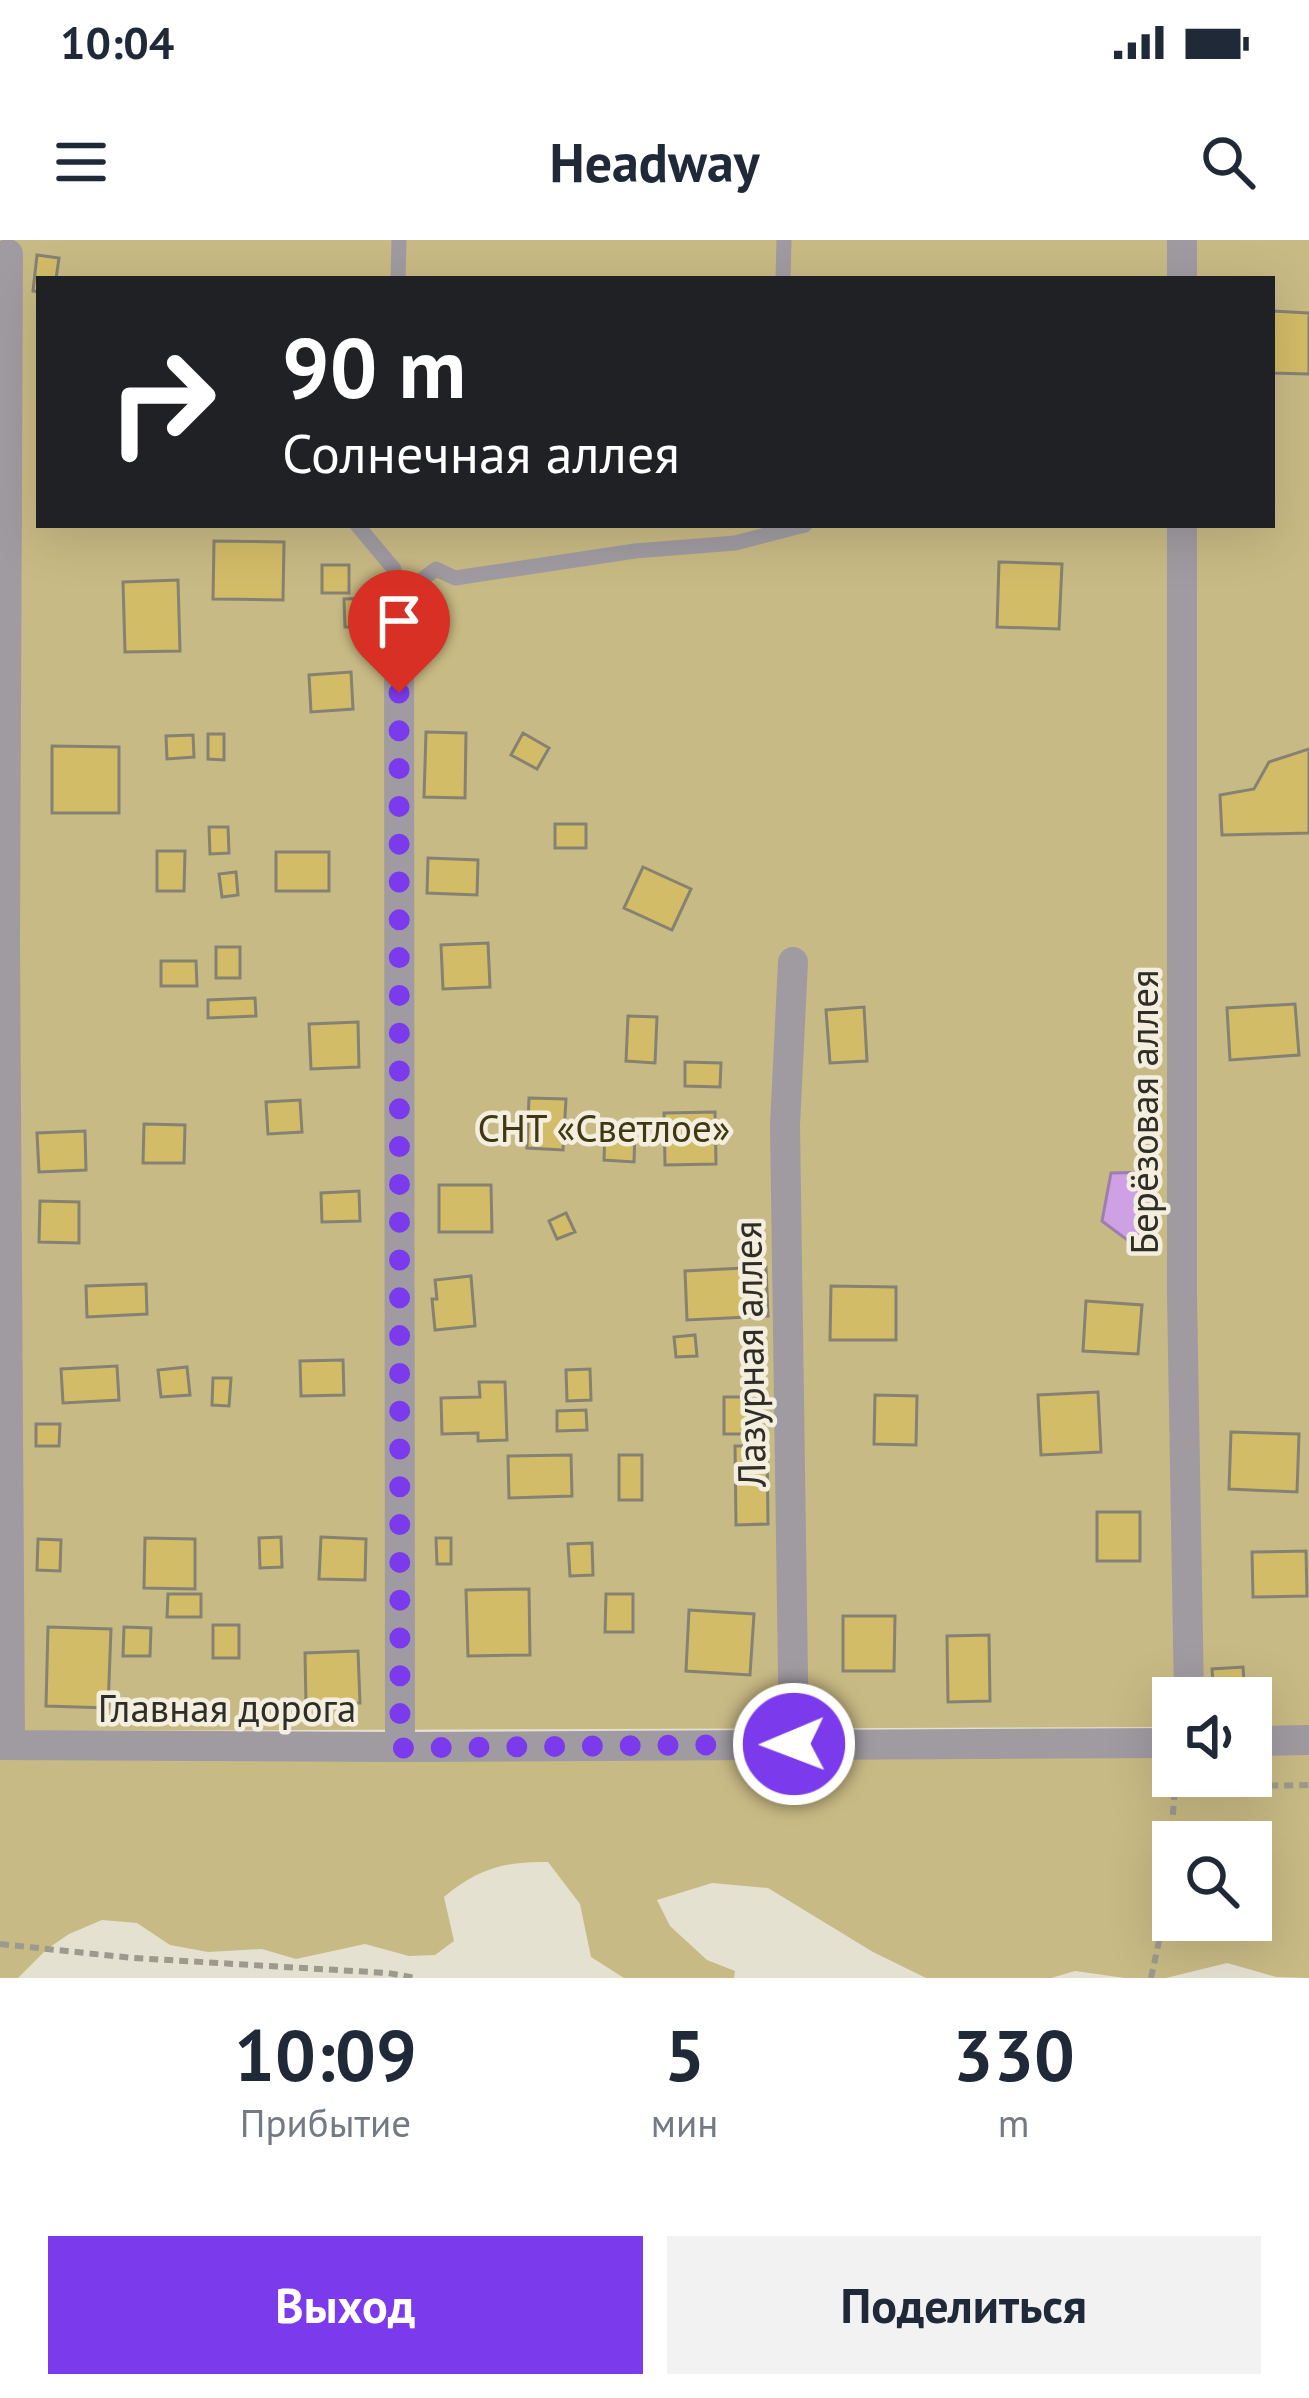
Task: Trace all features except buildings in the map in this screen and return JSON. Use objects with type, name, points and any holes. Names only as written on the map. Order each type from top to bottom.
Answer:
[{"type":"street","points":[[1182,240],[1182,276]]},
{"type":"street","points":[[5,1745],[8,254]]},
{"type":"street","name":"Берёзовая аллея","points":[[1182,528],[1189,1677]]},
{"type":"street","points":[[399,597],[400,1748]]},
{"type":"street","name":"Лазурная аллея","points":[[793,962],[785,1125],[794,1744]]},
{"type":"street","points":[[1272,1741],[1309,1740]]},
{"type":"street","name":"Главная дорога","points":[[5,1745],[400,1748],[1152,1743]]},
{"type":"lane","points":[[398,276],[399,240]]},
{"type":"lane","points":[[783,276],[784,240]]},
{"type":"lane","points":[[360,528],[394,568],[399,597],[436,569],[455,578],[635,551],[735,543],[784,528]]},
{"type":"path","points":[[1272,1785],[1309,1785]]},
{"type":"path","points":[[1151,1978],[1166,1909],[1174,1797]]},
{"type":"path","points":[[0,1945],[416,1978]]},
{"type":"green space","name":"СНТ «Светлое»","points":[[0,240],[1309,240],[1309,1726],[1272,1726],[1272,1677],[1152,1677],[1152,1727],[0,1731]]},
{"type":"green space","points":[[1152,1755],[1152,1797],[1272,1797],[1272,1755],[1309,1755],[1309,1978],[1276,1977],[1227,1963],[1166,1978],[1075,1971],[1051,1978],[926,1978],[873,1952],[768,1888],[712,1883],[657,1900],[670,1926],[707,1960],[735,1971],[734,1978],[624,1978],[591,1957],[580,1904],[548,1862],[492,1869],[444,1897],[454,1941],[435,1955],[409,1956],[365,1944],[296,1959],[262,1949],[208,1952],[170,1945],[137,1923],[102,1920],[47,1949],[18,1978],[0,1978],[0,1759]]},
{"type":"shaded area","points":[[1153,1172],[1154,1239],[1130,1242],[1102,1221],[1111,1173]]},
{"type":"route","points":[[399,693],[400,1748],[794,1744]]}]
